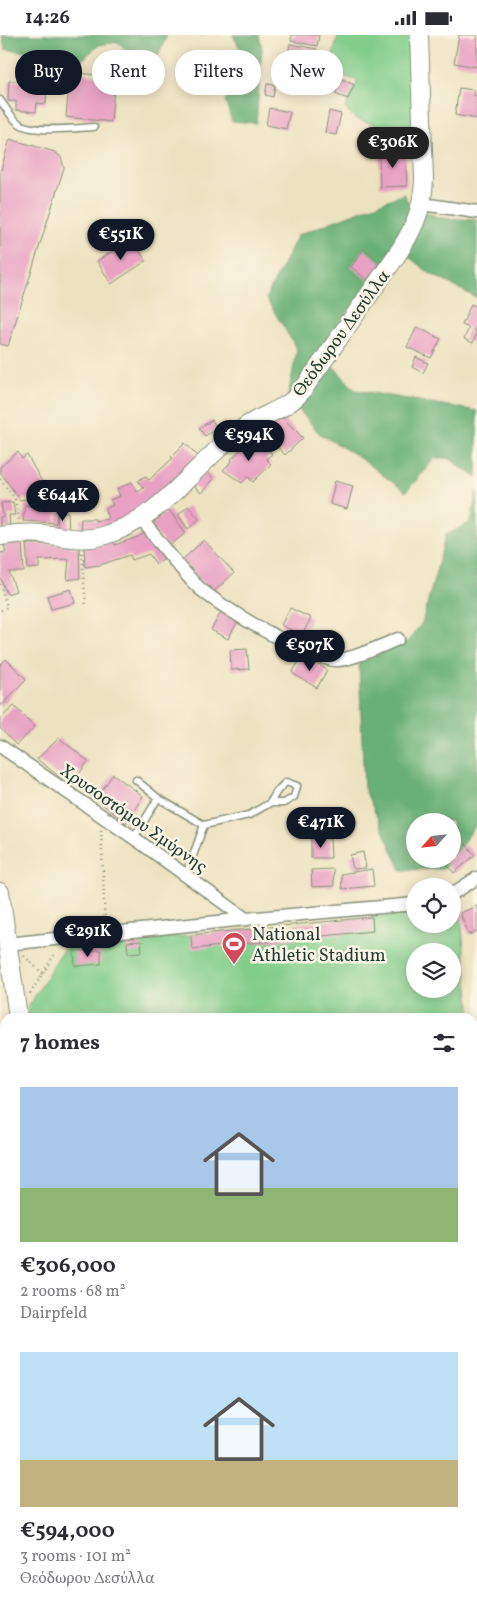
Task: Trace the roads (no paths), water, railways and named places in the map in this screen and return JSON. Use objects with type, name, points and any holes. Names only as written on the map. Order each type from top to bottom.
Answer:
[{"type":"street","name":"Θεόδωρου Δεσύλλα","points":[[0,536],[21,534],[81,539],[104,536],[142,520],[242,429],[281,408],[298,396],[402,248],[422,204],[424,154],[418,35]]},
{"type":"street","points":[[422,204],[477,211]]},
{"type":"street","points":[[142,520],[196,585],[235,614],[307,651],[325,659],[340,661],[398,639]]},
{"type":"street","name":"Χρυσοστόμου Σμύρνης","points":[[0,747],[134,838],[246,919]]},
{"type":"street","points":[[461,889],[477,880]]},
{"type":"street","points":[[0,892],[3,944],[17,1013]]},
{"type":"street","points":[[3,944],[406,905]]},
{"type":"lane","points":[[0,100],[13,118],[22,125],[33,129],[94,127]]},
{"type":"lane","points":[[136,780],[158,799],[204,825],[249,815],[270,803]]},
{"type":"lane","points":[[134,838],[158,799]]},
{"type":"lane","points":[[186,875],[204,825]]},
{"type":"place","name":"National Athletic Stadium","points":[[234,965]]}]
